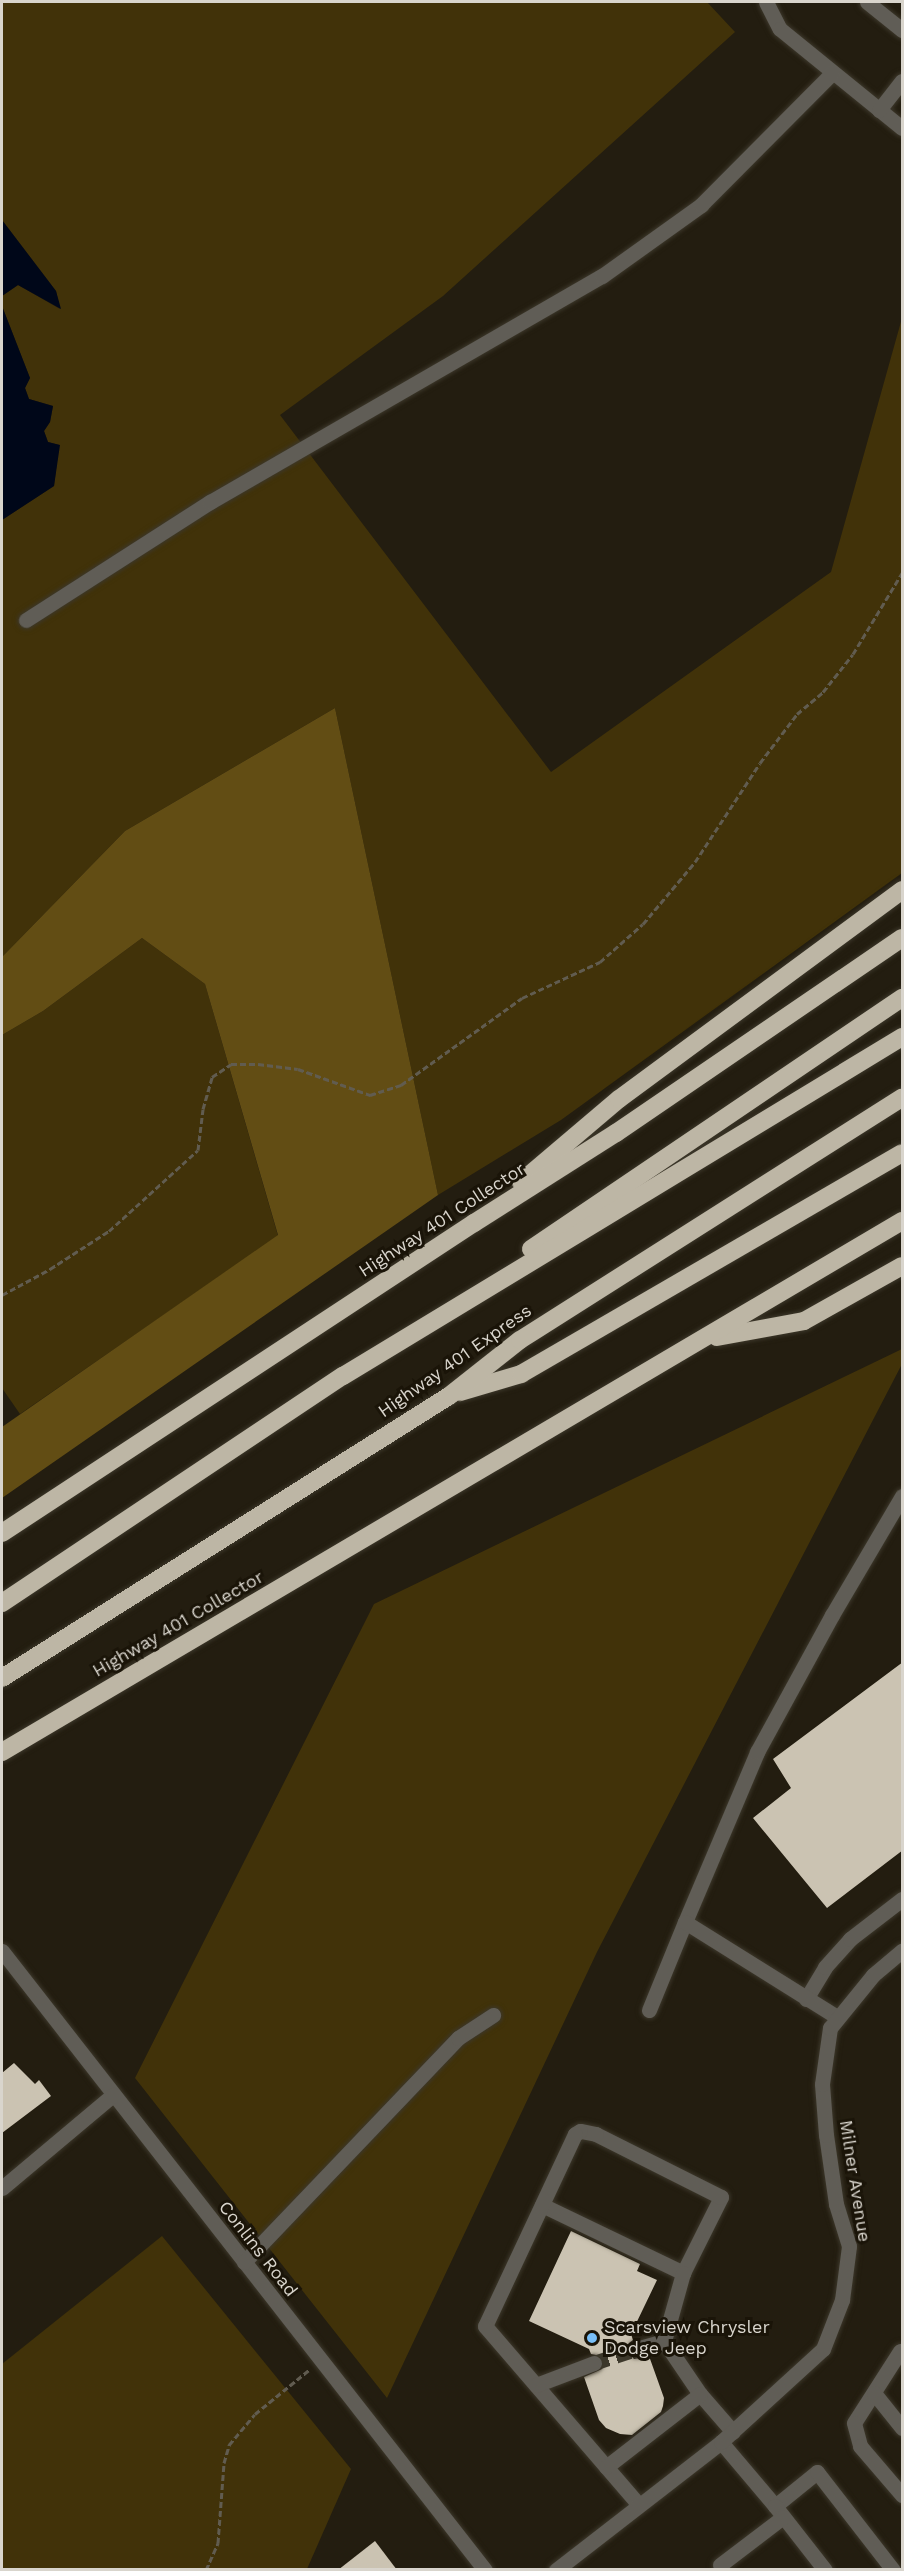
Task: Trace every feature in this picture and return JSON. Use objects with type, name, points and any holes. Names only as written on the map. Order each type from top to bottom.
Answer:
[{"type":"highway","points":[[474,1222],[619,1099],[903,890]]},
{"type":"highway","name":"Highway 401 Collector","points":[[2,1533],[474,1222],[616,1133],[903,939]]},
{"type":"highway","points":[[2,1603],[903,998]]},
{"type":"highway","points":[[343,1376],[903,1037]]},
{"type":"highway","name":"Highway 401 Express","points":[[2,1678],[450,1396],[520,1340],[903,1098]]},
{"type":"highway","points":[[450,1396],[521,1374],[903,1153]]},
{"type":"highway","name":"Highway 401 Collector","points":[[2,1752],[903,1221]]},
{"type":"highway","points":[[703,1339],[804,1321],[903,1266]]},
{"type":"street","points":[[766,2],[780,29],[903,128]]},
{"type":"street","points":[[867,2],[903,30]]},
{"type":"street","points":[[26,620],[210,502],[602,276],[701,205],[832,73]]},
{"type":"street","points":[[879,110],[903,81]]},
{"type":"street","points":[[649,2010],[758,1752],[832,1615],[903,1496]]},
{"type":"street","points":[[807,1999],[825,1967],[850,1939],[903,1899]]},
{"type":"street","points":[[685,1922],[837,2017]]},
{"type":"street","name":"Conlins Road","points":[[2,1951],[485,2570]]},
{"type":"street","name":"Milner Avenue","points":[[556,2570],[638,2504],[722,2442],[823,2349],[842,2300],[849,2246],[836,2204],[826,2135],[822,2084],[830,2028],[873,1975],[903,1951]]},
{"type":"street","points":[[244,2262],[458,2038],[493,2015]]},
{"type":"street","points":[[2,2188],[113,2095]]},
{"type":"street","points":[[638,2504],[485,2326],[575,2134],[580,2131],[596,2133],[721,2197],[683,2273],[664,2341],[700,2394],[733,2432]]},
{"type":"street","points":[[542,2205],[683,2273]]},
{"type":"street","points":[[636,2349],[664,2341]]},
{"type":"street","points":[[902,2349],[854,2423],[855,2434],[860,2446],[903,2495]]},
{"type":"street","points":[[536,2385],[594,2363]]},
{"type":"street","points":[[874,2393],[903,2428]]},
{"type":"street","points":[[606,2467],[700,2394]]},
{"type":"street","points":[[722,2442],[825,2570]]},
{"type":"street","points":[[720,2565],[779,2512],[817,2472],[893,2570]]},
{"type":"path","points":[[2,1295],[50,1269],[109,1232],[198,1150],[203,1109],[212,1077],[231,1064],[258,1064],[298,1069],[370,1095],[401,1085],[522,998],[600,963],[643,924],[695,862],[760,763],[797,714],[823,692],[853,654],[903,573]]},
{"type":"path","points":[[206,2570],[218,2543],[224,2463],[230,2445],[255,2414],[320,2361]]},
{"type":"shaded area","points":[[2,2],[707,2],[735,32],[443,296],[280,415],[551,772],[831,572],[902,318],[902,873],[561,1120],[438,1195],[335,708],[125,831],[2,957],[2,520],[54,486],[59,445],[48,442],[44,431],[50,422],[53,406],[29,399],[25,388],[30,378],[2,306],[2,296],[18,285],[60,309],[56,291],[2,220]]},
{"type":"shaded area","points":[[335,708],[438,1195],[2,1498],[2,1427],[278,1235],[205,984],[142,938],[43,1011],[2,1035],[2,957],[125,831]]},
{"type":"shaded area","points":[[142,938],[205,984],[278,1236],[20,1414],[2,1388],[2,1035],[43,1011]]},
{"type":"shaded area","points":[[902,1349],[902,1364],[597,1952],[387,2398],[135,2078],[374,1604]]},
{"type":"shaded area","points":[[162,2236],[351,2469],[307,2569],[2,2569],[2,2364]]},
{"type":"water","points":[[2,220],[56,291],[61,309],[18,285],[2,296]]},
{"type":"water","points":[[2,306],[30,378],[25,388],[29,399],[53,406],[50,422],[44,431],[48,442],[60,445],[54,486],[2,520]]},
{"type":"building","points":[[903,1662],[903,1850],[827,1908],[753,1818],[791,1788],[773,1759]]},
{"type":"building","points":[[14,2063],[35,2084],[39,2080],[51,2096],[2,2133],[2,2073]]},
{"type":"building","points":[[571,2231],[640,2264],[637,2271],[657,2280],[631,2334],[633,2340],[629,2343],[627,2351],[634,2359],[649,2356],[664,2398],[663,2406],[661,2412],[632,2435],[620,2434],[606,2428],[599,2420],[584,2377],[602,2369],[604,2364],[601,2356],[591,2354],[589,2349],[529,2321]]},
{"type":"building","points":[[375,2541],[397,2570],[338,2570]]},
{"type":"tunnel","points":[[594,2363],[636,2349]]},
{"type":"place","name":"Scarsview Chrysler Dodge Jeep","points":[[592,2338]]}]
